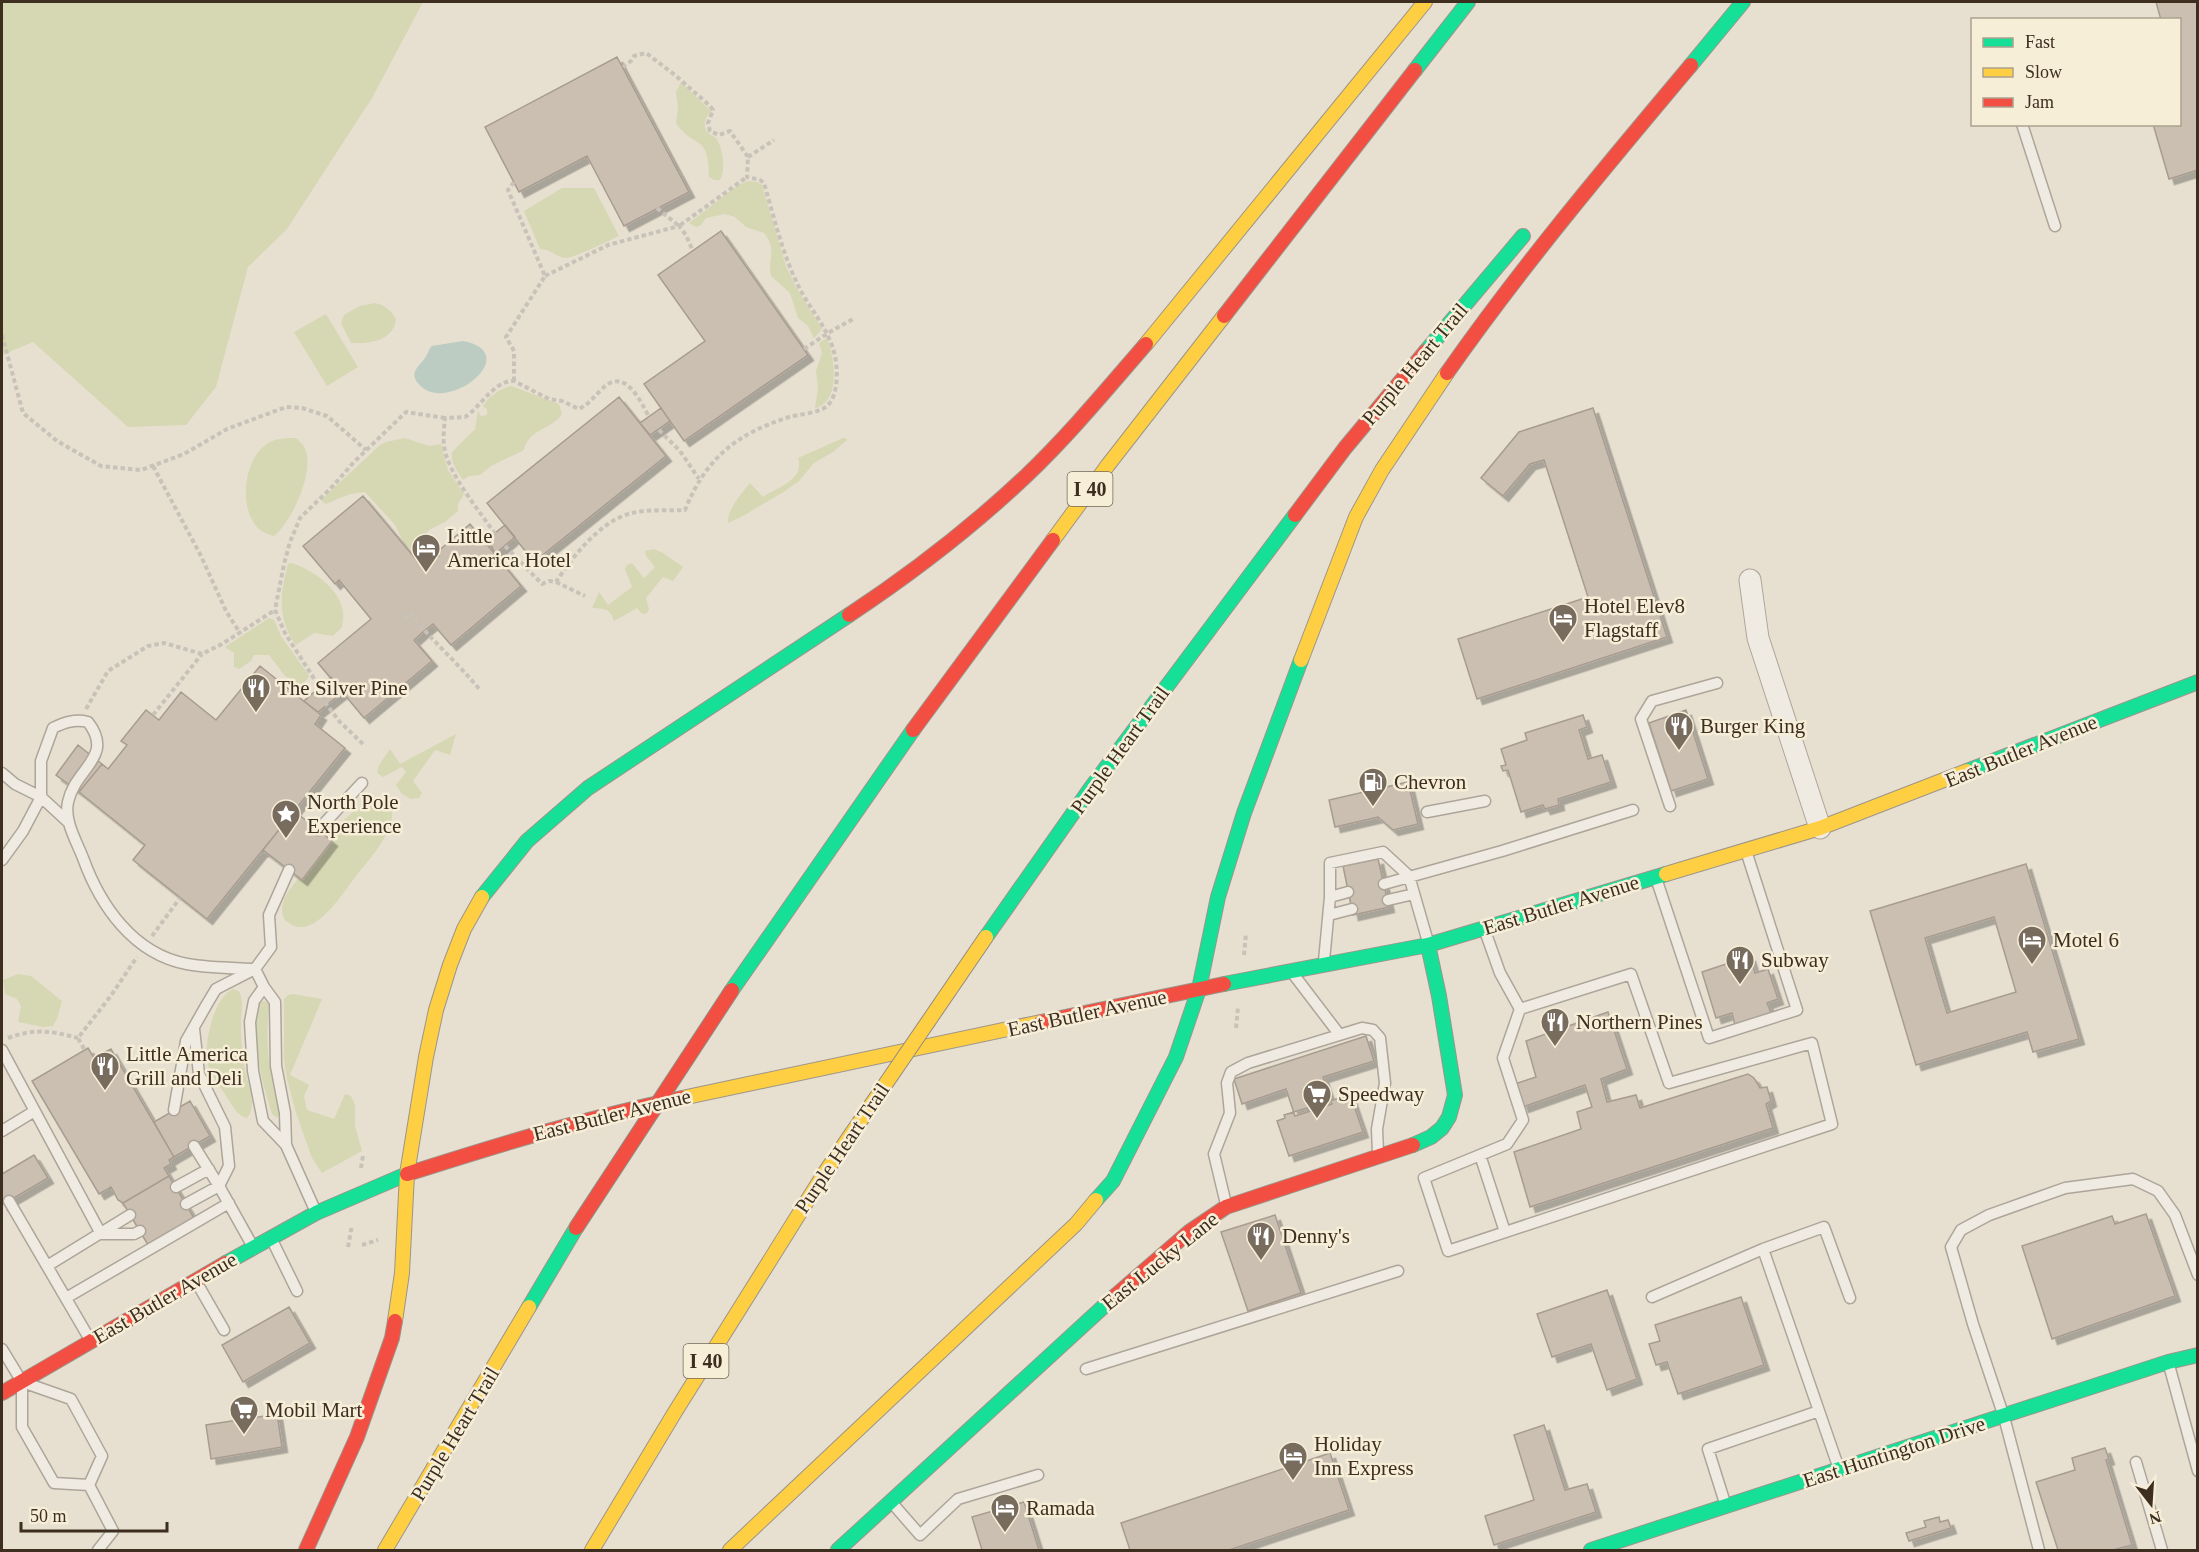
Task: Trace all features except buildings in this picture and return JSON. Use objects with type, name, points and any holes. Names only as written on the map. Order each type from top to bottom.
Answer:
[{"type":"main road","points":[[306,1551],[357,1437],[392,1338],[402,1273],[407,1174],[426,1057],[436,1010],[450,964],[484,893],[527,841],[588,788],[877,597],[974,522],[1026,476],[1077,424],[1147,343],[1425,2]]},
{"type":"main road","name":"Purple Heart Trail","points":[[385,1551],[576,1228],[732,990],[912,731],[1101,475],[1468,2]]},
{"type":"main road","points":[[730,1551],[1076,1224],[1113,1181],[1176,1057],[1199,989],[1218,897],[1244,813],[1356,517],[1382,470],[1411,425],[1480,326],[1601,173],[1743,2]]},
{"type":"main road","name":"Purple Heart Trail","points":[[592,1551],[675,1412],[824,1174],[1090,789],[1324,476],[1532,224]]},
{"type":"main road","name":"East Butler Avenue","points":[[2,1393],[254,1247],[316,1214],[407,1174],[614,1112],[1199,989],[1428,945],[1820,828],[2198,682]]},
{"type":"main road","name":"East Lucky Lane","points":[[838,1551],[1140,1274],[1189,1232],[1226,1208],[1424,1142],[1437,1135],[1446,1124],[1452,1111],[1454,1088],[1428,945]]},
{"type":"main road","name":"East Huntington Drive","points":[[1591,1551],[2168,1362],[2198,1355]]},
{"type":"street","points":[[1750,580],[1758,638],[1820,828]]},
{"type":"lane","points":[[2023,126],[2055,226]]},
{"type":"lane","points":[[1670,806],[1641,719],[1652,701],[1718,683]]},
{"type":"lane","points":[[2,860],[23,831],[41,797],[41,761],[53,728],[80,720],[88,722],[99,742],[95,755],[72,787],[67,804],[67,821]]},
{"type":"lane","points":[[2,773],[15,784],[41,797],[67,821],[105,906],[120,925],[145,945],[167,958],[186,964],[255,969]]},
{"type":"lane","points":[[318,830],[362,783]]},
{"type":"lane","points":[[1427,812],[1485,801]]},
{"type":"lane","points":[[1384,884],[1502,851],[1633,810]]},
{"type":"lane","points":[[1655,877],[1709,1038],[1797,1010],[1759,897],[1746,850]]},
{"type":"lane","points":[[1324,965],[1329,915],[1330,863],[1383,852],[1409,876],[1428,945]]},
{"type":"lane","points":[[174,1110],[186,1041],[216,989],[255,969],[271,947],[269,915],[289,870]]},
{"type":"lane","points":[[1330,897],[1348,892]]},
{"type":"lane","points":[[1388,900],[1414,894]]},
{"type":"lane","points":[[1329,915],[1352,909]]},
{"type":"lane","points":[[1484,928],[1500,973],[1520,1009],[1503,1058],[1523,1119],[1507,1144],[1424,1178],[1448,1251],[1832,1124],[1812,1043],[1669,1083],[1631,974],[1520,1009]]},
{"type":"lane","points":[[255,969],[275,1002],[276,1066],[285,1113],[286,1145]]},
{"type":"lane","points":[[1291,971],[1340,1034]]},
{"type":"lane","points":[[264,987],[254,1001],[250,1022],[253,1071],[263,1121],[286,1145],[316,1214]]},
{"type":"lane","points":[[1226,1208],[1214,1154],[1230,1113],[1227,1083],[1231,1072],[1248,1063],[1362,1028],[1373,1030],[1380,1038],[1385,1083],[1377,1129],[1378,1156]]},
{"type":"lane","points":[[186,1204],[219,1186],[229,1166],[225,1127],[199,1074],[195,1029]]},
{"type":"lane","points":[[2,1050],[33,1112],[101,1234]]},
{"type":"lane","points":[[2,1131],[33,1112]]},
{"type":"lane","points":[[194,1146],[254,1247]]},
{"type":"lane","points":[[1480,1155],[1505,1232]]},
{"type":"lane","points":[[176,1187],[209,1168]]},
{"type":"lane","points":[[2039,1551],[2004,1417],[1973,1324],[1951,1247],[1961,1230],[1989,1215],[2065,1188],[2133,1179],[2158,1191],[2175,1215],[2198,1275]]},
{"type":"lane","points":[[9,1201],[91,1341]]},
{"type":"lane","points":[[66,1298],[229,1203]]},
{"type":"lane","points":[[47,1266],[130,1215]]},
{"type":"lane","points":[[1652,1297],[1763,1249],[1824,1227],[1850,1298]]},
{"type":"lane","points":[[101,1234],[134,1234],[140,1231]]},
{"type":"lane","points":[[271,1238],[297,1291]]},
{"type":"lane","points":[[1763,1249],[1839,1469]]},
{"type":"lane","points":[[1086,1369],[1398,1271]]},
{"type":"lane","points":[[195,1280],[224,1330]]},
{"type":"lane","points":[[2,1349],[22,1382],[22,1427],[54,1483],[89,1485]]},
{"type":"lane","points":[[2168,1362],[2194,1448],[2198,1471]]},
{"type":"lane","points":[[22,1382],[71,1399],[102,1456],[89,1485]]},
{"type":"lane","points":[[1726,1506],[1707,1449],[1820,1411]]},
{"type":"lane","points":[[2136,1462],[2162,1551]]},
{"type":"lane","points":[[891,1502],[920,1535],[958,1499],[1038,1475]]},
{"type":"lane","points":[[89,1485],[113,1531],[98,1551]]},
{"type":"path","points":[[623,67],[634,56],[646,53],[709,105],[713,110],[708,123],[710,131],[719,135],[730,131],[748,157],[747,177]]},
{"type":"path","points":[[748,157],[774,140]]},
{"type":"path","points":[[514,381],[514,351],[506,338],[545,276],[608,245],[679,226],[747,177],[764,183],[796,281],[828,333],[834,353],[835,383],[830,404],[825,408],[752,430],[720,454],[699,479],[685,510],[632,513],[611,523],[582,547],[555,582]]},
{"type":"path","points":[[514,183],[508,190],[545,276]]},
{"type":"path","points":[[657,208],[679,226],[693,251]]},
{"type":"path","points":[[804,349],[854,319]]},
{"type":"path","points":[[2,334],[24,413],[57,441],[101,466],[141,470],[184,454],[226,429],[286,407],[303,408],[327,416],[366,450]]},
{"type":"path","points":[[363,744],[339,721],[327,705],[313,677],[285,633],[275,610],[284,564],[300,518],[406,412],[445,418],[465,417],[509,381],[514,381],[549,399],[562,400],[579,409],[590,403],[604,387],[617,382],[624,383],[637,394],[649,417]]},
{"type":"path","points":[[445,418],[446,454],[459,480],[495,534]]},
{"type":"path","points":[[659,429],[680,451],[699,479]]},
{"type":"path","points":[[153,465],[201,556],[226,611],[240,633]]},
{"type":"path","points":[[505,546],[542,584],[549,581],[555,582],[585,597]]},
{"type":"path","points":[[153,715],[202,654],[275,610]]},
{"type":"path","points":[[405,618],[410,613],[424,631],[459,664],[480,690]]},
{"type":"path","points":[[80,720],[108,671],[138,651],[148,646],[164,643],[202,654]]},
{"type":"path","points":[[78,1038],[180,898]]},
{"type":"path","points":[[2,1040],[28,1031],[48,1031],[78,1038],[84,1049]]},
{"type":"green space","points":[[2,2],[423,2],[372,98],[287,229],[248,267],[216,387],[186,425],[128,427],[33,342],[2,355]]},
{"type":"green space","points":[[681,82],[711,111],[706,118],[705,127],[708,133],[716,138],[720,147],[723,165],[720,180],[709,177],[703,147],[676,123],[678,107],[676,92]]},
{"type":"green space","points":[[747,181],[762,185],[786,266],[822,329],[814,338],[808,326],[798,318],[790,293],[771,276],[771,250],[764,233],[746,227],[735,217],[725,214],[706,218],[700,226],[696,227],[689,223],[737,186]]},
{"type":"green space","points":[[562,188],[594,188],[619,236],[566,258],[540,249],[524,211]]},
{"type":"green space","points":[[375,303],[385,307],[396,319],[391,332],[386,337],[373,342],[351,343],[341,323],[344,315],[360,306]]},
{"type":"green space","points":[[326,314],[358,367],[327,386],[294,332]]},
{"type":"green space","points":[[827,338],[834,367],[834,378],[829,398],[815,408],[818,388],[816,371],[822,353],[819,343]]},
{"type":"green space","points":[[511,386],[559,404],[562,414],[553,423],[535,433],[526,443],[524,450],[491,466],[480,475],[469,476],[463,480],[453,464],[452,452],[475,429],[478,411],[481,416],[487,415],[487,409],[483,406],[488,399]]},
{"type":"green space","points":[[296,438],[303,445],[307,454],[305,479],[295,507],[274,536],[262,531],[253,521],[248,509],[247,479],[251,464],[258,452],[268,443],[278,439]]},
{"type":"green space","points":[[405,438],[429,446],[441,444],[448,470],[464,494],[458,504],[458,511],[445,522],[429,530],[418,546],[412,550],[404,544],[395,525],[365,492],[350,494],[325,504],[321,500],[380,445]]},
{"type":"green space","points":[[843,438],[847,440],[833,452],[814,463],[799,481],[728,523],[732,508],[750,483],[763,497],[794,477],[798,472],[798,458]]},
{"type":"green space","points":[[654,549],[683,567],[673,581],[663,577],[646,598],[649,609],[647,613],[642,614],[637,608],[614,621],[606,610],[592,608],[599,592],[608,605],[632,587],[625,569],[627,565],[632,563],[644,578],[655,567],[646,556],[645,551]]},
{"type":"green space","points":[[292,563],[322,580],[339,599],[343,612],[342,627],[333,636],[314,633],[296,645],[290,635],[283,616],[282,596],[288,564]]},
{"type":"green space","points":[[269,618],[274,620],[281,636],[308,674],[309,677],[301,686],[285,676],[269,655],[254,655],[251,661],[239,669],[234,667],[234,653],[225,647]]},
{"type":"green space","points":[[456,734],[450,755],[435,750],[413,781],[422,793],[419,798],[410,799],[402,794],[396,785],[406,772],[402,767],[383,777],[377,773],[379,765],[390,749],[400,764]]},
{"type":"green space","points":[[372,800],[384,803],[392,812],[392,820],[380,845],[336,903],[318,921],[299,927],[289,923],[283,917],[282,909],[289,891],[340,824]]},
{"type":"green space","points":[[18,974],[31,976],[62,1001],[53,1026],[43,1027],[18,1022],[21,1006],[17,999],[5,994],[3,980]]},
{"type":"green space","points":[[233,989],[239,991],[242,1000],[242,1051],[252,1100],[247,1118],[234,1108],[213,1076],[208,1067],[206,1053],[209,1032],[216,1010],[220,1001]]},
{"type":"green space","points":[[293,994],[322,999],[290,1075],[309,1085],[304,1096],[307,1110],[334,1119],[345,1094],[351,1096],[355,1105],[355,1126],[362,1151],[322,1173],[312,1158],[287,1079],[284,1060],[284,999]]},
{"type":"green space","points":[[265,1001],[269,1004],[268,1047],[273,1085],[280,1113],[277,1118],[272,1114],[265,1089],[256,1041],[257,1013],[261,1002]]},
{"type":"shaded area","points":[[463,341],[480,348],[486,358],[483,369],[474,380],[444,393],[429,391],[417,382],[415,372],[432,346]]},
{"type":"traffic: fast","points":[[1415,70],[1468,2]]},
{"type":"traffic: fast","points":[[1691,65],[1743,2]]},
{"type":"traffic: fast","points":[[1426,351],[1523,236]]},
{"type":"traffic: fast","points":[[986,937],[1090,789],[1295,515]]},
{"type":"traffic: fast","points":[[482,897],[527,841],[588,788],[849,615]]},
{"type":"traffic: fast","points":[[1096,1200],[1113,1181],[1176,1057],[1199,989],[1218,897],[1244,813],[1301,660]]},
{"type":"traffic: fast","points":[[1967,771],[2198,682]]},
{"type":"traffic: fast","points":[[732,990],[913,730]]},
{"type":"traffic: fast","points":[[1224,984],[1428,945],[1666,874]]},
{"type":"traffic: fast","points":[[1413,1145],[1431,1137],[1442,1128],[1449,1117],[1455,1095],[1428,945]]},
{"type":"traffic: fast","points":[[226,1263],[316,1213],[407,1174]]},
{"type":"traffic: fast","points":[[529,1307],[576,1228]]},
{"type":"traffic: fast","points":[[838,1550],[1115,1296]]},
{"type":"traffic: fast","points":[[1591,1550],[2168,1362],[2198,1355]]},
{"type":"traffic: slow","points":[[1146,344],[1425,2]]},
{"type":"traffic: slow","points":[[1053,540],[1224,316]]},
{"type":"traffic: slow","points":[[1301,660],[1356,517],[1382,470],[1447,373]]},
{"type":"traffic: slow","points":[[1666,874],[1820,828],[1967,771]]},
{"type":"traffic: slow","points":[[395,1321],[402,1273],[407,1174],[426,1057],[436,1010],[450,965],[464,929],[482,897]]},
{"type":"traffic: slow","points":[[824,1174],[986,937]]},
{"type":"traffic: slow","points":[[682,1098],[1041,1022]]},
{"type":"traffic: slow","points":[[592,1550],[675,1412],[824,1174]]},
{"type":"traffic: slow","points":[[730,1550],[1076,1224],[1096,1200]]},
{"type":"traffic: slow","points":[[385,1550],[529,1307]]},
{"type":"traffic: jam","points":[[1447,373],[1535,255],[1691,65]]},
{"type":"traffic: jam","points":[[1224,316],[1415,70]]},
{"type":"traffic: jam","points":[[849,615],[940,549],[1026,476],[1088,412],[1146,344]]},
{"type":"traffic: jam","points":[[1295,515],[1345,448],[1426,351]]},
{"type":"traffic: jam","points":[[913,730],[1053,540]]},
{"type":"traffic: jam","points":[[1041,1022],[1224,984]]},
{"type":"traffic: jam","points":[[576,1228],[732,990]]},
{"type":"traffic: jam","points":[[407,1174],[509,1142],[682,1098]]},
{"type":"traffic: jam","points":[[1115,1296],[1189,1232],[1226,1207],[1413,1145]]},
{"type":"traffic: jam","points":[[2,1393],[226,1263]]},
{"type":"traffic: jam","points":[[306,1550],[357,1437],[392,1338],[395,1321]]},
{"type":"place","name":"Little America Hotel","points":[[426,574]]},
{"type":"place","name":"Hotel Elev8 Flagstaff","points":[[1563,644]]},
{"type":"place","name":"The Silver Pine","points":[[256,714]]},
{"type":"place","name":"Burger King","points":[[1679,752]]},
{"type":"place","name":"Chevron","points":[[1373,808]]},
{"type":"place","name":"North Pole Experience","points":[[286,840]]},
{"type":"place","name":"Motel 6","points":[[2032,966]]},
{"type":"place","name":"Subway","points":[[1740,986]]},
{"type":"place","name":"Northern Pines","points":[[1555,1048]]},
{"type":"place","name":"Little America Grill and Deli","points":[[105,1092]]},
{"type":"place","name":"Speedway","points":[[1317,1120]]},
{"type":"place","name":"Denny's","points":[[1261,1262]]},
{"type":"place","name":"Mobil Mart","points":[[244,1436]]},
{"type":"place","name":"Holiday Inn Express","points":[[1293,1482]]},
{"type":"place","name":"Ramada","points":[[1005,1534]]}]
